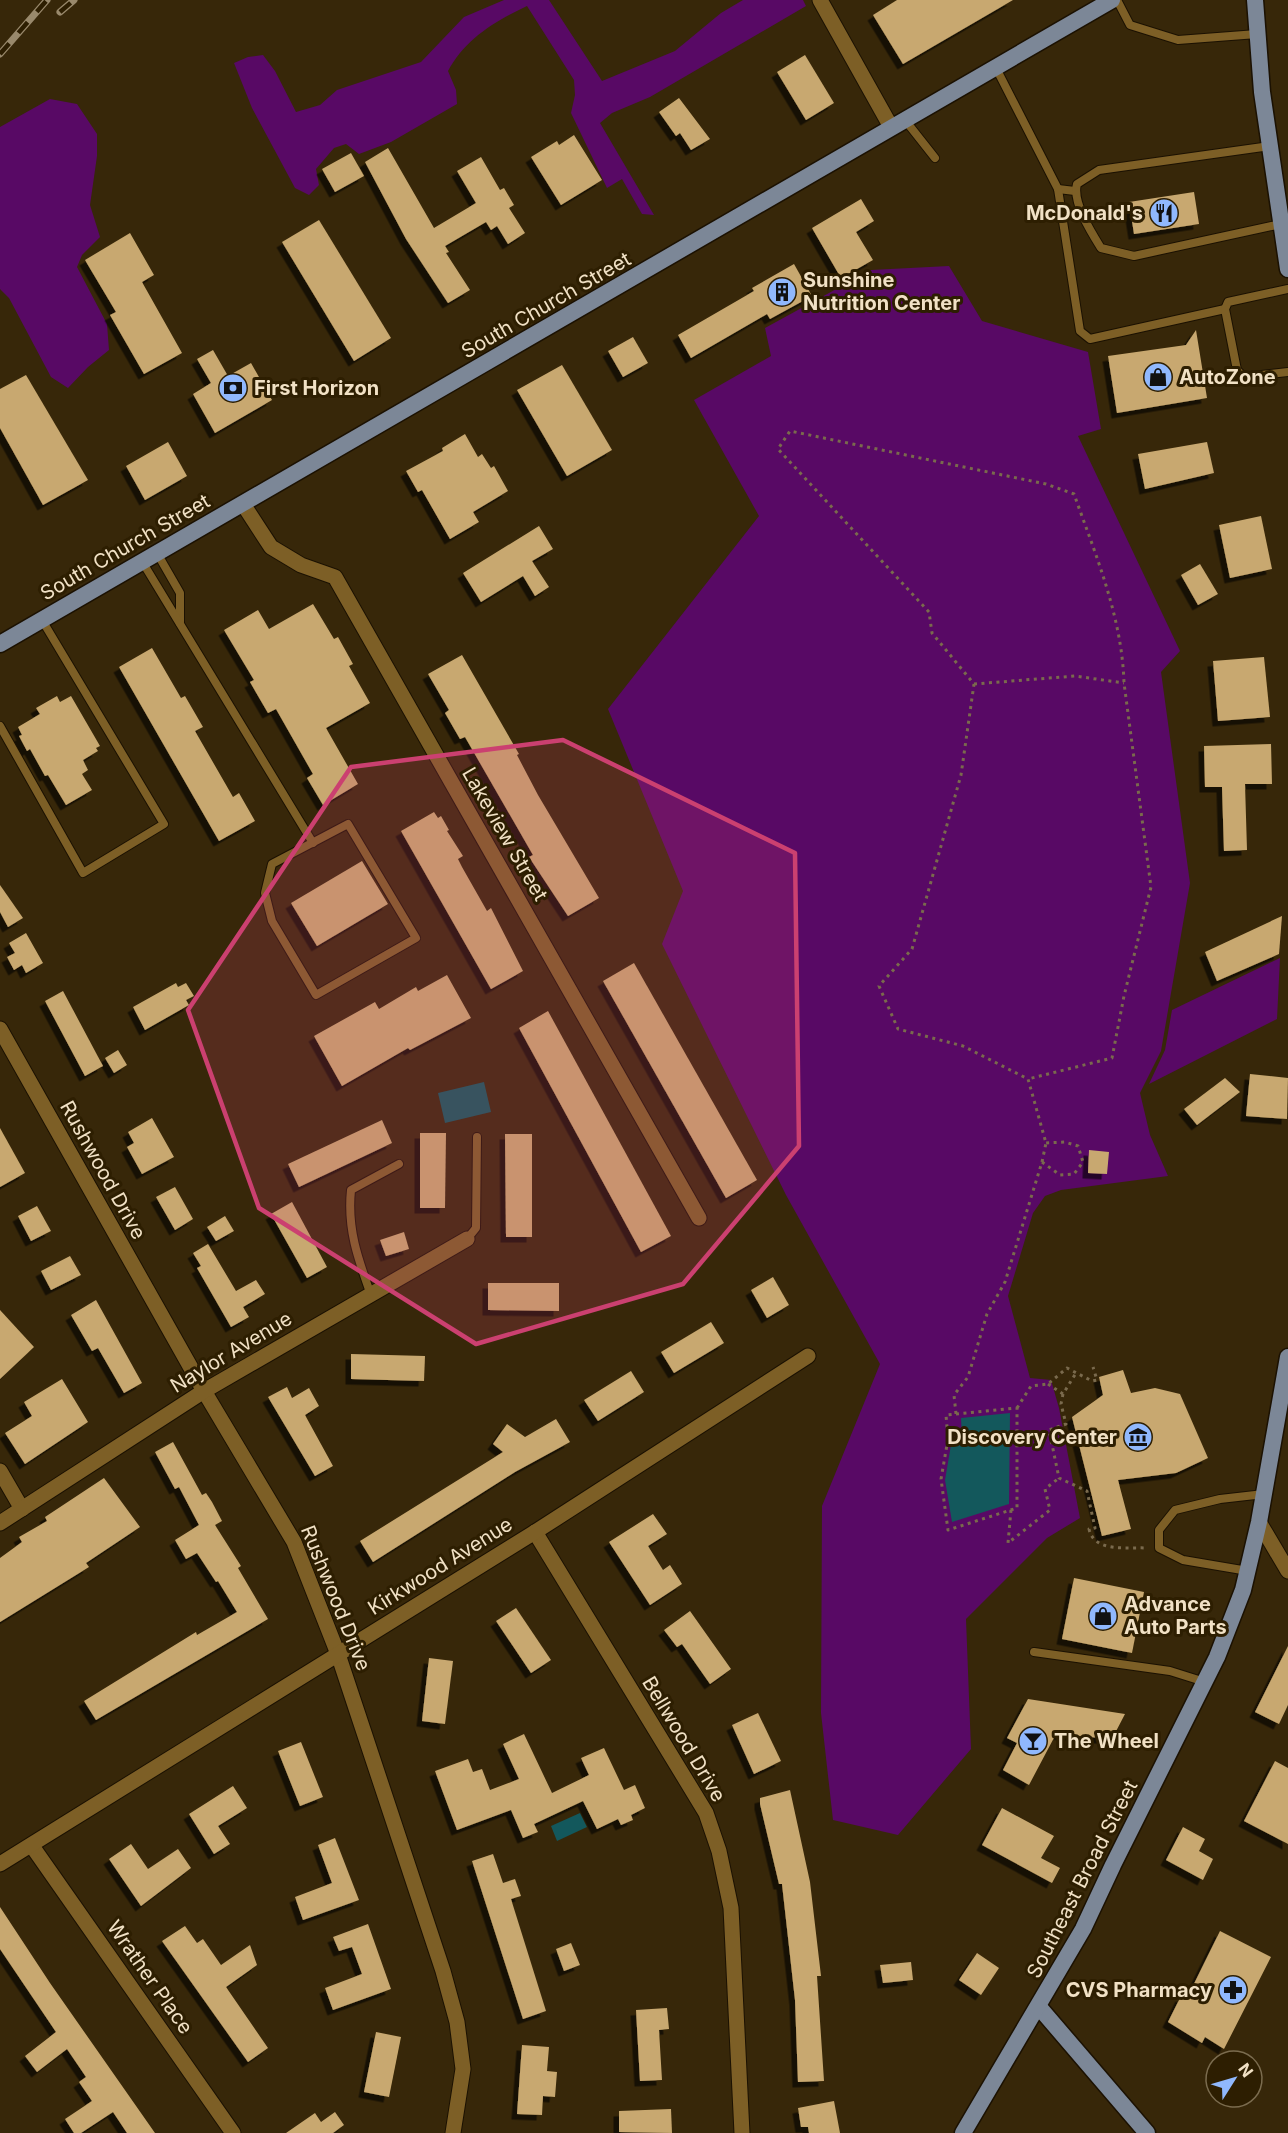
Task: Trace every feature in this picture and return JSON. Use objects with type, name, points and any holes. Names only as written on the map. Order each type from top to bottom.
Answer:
[{"type":"main road","name":"South Church Street","points":[[0,644],[1112,0]]},
{"type":"main road","points":[[1255,0],[1270,146],[1288,269]]},
{"type":"main road","name":"Southeast Broad Street","points":[[963,2133],[1083,1929],[1205,1682],[1243,1590],[1248,1571],[1259,1522],[1288,1357]]},
{"type":"main road","points":[[1039,2007],[1147,2133]]},
{"type":"street","points":[[820,0],[898,124]]},
{"type":"street","name":"Lakeview Street","points":[[243,504],[271,547],[301,565],[335,576],[699,1218]]},
{"type":"street","name":"Rushwood Drive","points":[[0,1029],[204,1391],[294,1542],[338,1654],[443,1971],[457,2022],[463,2069],[453,2133]]},
{"type":"street","name":"Naylor Avenue","points":[[0,1523],[204,1391],[466,1239]]},
{"type":"street","name":"Kirkwood Avenue","points":[[0,1864],[535,1532],[808,1356]]},
{"type":"street","points":[[0,1471],[22,1509]]},
{"type":"street","points":[[1259,1522],[1288,1571]]},
{"type":"street","name":"Bellwood Drive","points":[[535,1532],[706,1813],[719,1851],[731,1908],[742,2133]]},
{"type":"street","name":"Wrather Place","points":[[32,1846],[233,2133]]},
{"type":"lane","points":[[1117,0],[1130,25],[1178,40],[1257,34]]},
{"type":"lane","points":[[996,68],[1058,189],[1080,331],[1090,339],[1225,309]]},
{"type":"lane","points":[[898,124],[935,158]]},
{"type":"lane","points":[[1270,146],[1099,170],[1077,184],[1075,191],[1086,225],[1101,248],[1134,256],[1281,224]]},
{"type":"lane","points":[[1058,189],[1075,191]]},
{"type":"lane","points":[[1288,289],[1228,302],[1225,309],[1238,370],[1244,377],[1288,372]]},
{"type":"lane","points":[[157,553],[180,593],[180,625]]},
{"type":"lane","points":[[143,563],[313,843]]},
{"type":"lane","points":[[0,726],[83,873],[164,824],[42,620]]},
{"type":"lane","points":[[348,824],[416,938],[316,995],[272,921],[265,893],[272,864],[313,843],[348,824]]},
{"type":"lane","points":[[466,1239],[476,1228],[477,1137]]},
{"type":"lane","points":[[371,1294],[353,1245],[348,1214],[351,1190],[399,1164]]},
{"type":"lane","points":[[1248,1571],[1183,1560],[1160,1548],[1159,1530],[1175,1510],[1220,1499],[1264,1494]]},
{"type":"lane","points":[[1034,1652],[1170,1671],[1205,1682]]},
{"type":"path","points":[[790,431],[1046,484],[1074,494],[1107,586],[1123,653],[1124,683],[1151,887],[1124,996],[1112,1058],[1028,1078],[963,1046],[898,1029],[879,986],[912,949],[961,775],[974,684],[932,633],[929,612],[778,448],[790,431]]},
{"type":"path","points":[[974,684],[1075,676],[1124,683]]},
{"type":"path","points":[[956,1414],[954,1395],[968,1377],[987,1314],[1005,1282],[1042,1162],[1046,1143],[1028,1078]]},
{"type":"path","points":[[1042,1162],[1060,1176],[1074,1174],[1083,1162],[1078,1146],[1065,1142],[1046,1143]]},
{"type":"path","points":[[1017,1408],[946,1415],[948,1438],[941,1479],[948,1530],[1017,1508],[1017,1408],[1031,1386],[1048,1384],[1067,1368],[1092,1381],[1097,1380],[1094,1367]]},
{"type":"path","points":[[1059,1479],[1049,1430],[1066,1425],[1061,1404],[1076,1373]]},
{"type":"path","points":[[1048,1384],[1064,1394]]},
{"type":"path","points":[[1011,1510],[1008,1543],[1050,1510],[1045,1489],[1059,1479]]},
{"type":"path","points":[[1059,1479],[1087,1491],[1095,1528],[1089,1529],[1091,1538],[1097,1543],[1160,1548]]},
{"type":"highlighted area","points":[[563,740],[795,853],[799,1146],[683,1284],[476,1344],[259,1208],[188,1010],[351,767]]},
{"type":"shaded area","points":[[504,0],[549,0],[602,81],[675,51],[721,13],[743,0],[803,0],[806,6],[650,97],[612,113],[600,123],[654,215],[642,214],[622,179],[607,188],[571,113],[575,95],[574,80],[527,6],[482,32],[463,49],[455,60],[448,71],[456,90],[457,104],[391,142],[359,154],[346,144],[334,148],[316,169],[319,185],[309,195],[295,188],[252,108],[234,63],[248,57],[263,55],[275,71],[296,112],[320,105],[337,90],[421,62],[464,17]]},
{"type":"shaded area","points":[[50,99],[77,104],[97,134],[97,156],[90,205],[100,237],[82,255],[77,267],[107,324],[109,350],[88,367],[68,388],[51,377],[9,298],[0,289],[0,127]]},
{"type":"shaded area","points":[[949,266],[982,321],[1088,352],[1101,429],[1078,436],[1180,651],[1161,672],[1190,883],[1161,1051],[1140,1093],[1150,1135],[1168,1176],[1061,1190],[1045,1196],[1033,1213],[1008,1296],[1030,1378],[1051,1380],[1059,1408],[1080,1518],[1047,1538],[966,1619],[971,1749],[898,1835],[833,1820],[821,1713],[822,1506],[880,1364],[786,1195],[662,944],[683,891],[608,709],[759,516],[694,400],[771,356],[765,328],[871,270]]},
{"type":"shaded area","points":[[1280,958],[1277,1019],[1149,1084],[1165,1050],[1172,1010]]},
{"type":"water","points":[[484,1082],[491,1112],[445,1123],[438,1093]]},
{"type":"water","points":[[1010,1413],[1009,1504],[952,1522],[945,1480],[952,1439],[962,1438],[961,1418]]},
{"type":"water","points":[[580,1813],[587,1827],[557,1841],[551,1826]]},
{"type":"building","points":[[897,0],[1013,0],[903,64],[873,15]]},
{"type":"building","points":[[805,55],[834,103],[806,120],[777,72]]},
{"type":"building","points":[[679,98],[710,139],[691,150],[680,133],[676,136],[659,112]]},
{"type":"building","points":[[574,135],[602,180],[561,205],[531,157],[557,141],[559,145]]},
{"type":"building","points":[[388,148],[434,228],[476,203],[457,171],[481,157],[500,190],[504,188],[514,205],[509,208],[525,233],[508,244],[497,226],[491,230],[486,222],[445,246],[449,252],[446,253],[470,290],[448,303],[406,239],[365,162]]},
{"type":"building","points":[[351,153],[364,176],[335,192],[322,169]]},
{"type":"building","name":"McDonald's","points":[[1194,192],[1199,224],[1134,234],[1129,202]]},
{"type":"building","points":[[861,199],[874,221],[856,232],[873,260],[841,278],[812,228]]},
{"type":"building","points":[[319,220],[391,338],[354,361],[282,242]]},
{"type":"building","points":[[130,233],[154,275],[142,282],[182,353],[144,374],[110,315],[116,312],[85,260]]},
{"type":"building","points":[[794,264],[812,296],[770,319],[767,314],[691,358],[678,335],[754,291],[752,288]]},
{"type":"building","name":"AutoZone","points":[[1196,330],[1207,398],[1117,413],[1108,356],[1186,345]]},
{"type":"building","points":[[633,337],[648,363],[623,377],[608,351]]},
{"type":"building","name":"First Horizon","points":[[213,350],[228,376],[251,363],[272,400],[215,433],[193,394],[211,383],[197,359]]},
{"type":"building","points":[[562,365],[612,450],[567,476],[517,390]]},
{"type":"building","points":[[26,375],[88,480],[43,505],[0,428],[0,389]]},
{"type":"building","points":[[465,434],[478,457],[482,454],[491,468],[494,466],[508,491],[473,512],[479,522],[450,539],[422,490],[418,492],[406,471],[443,451],[442,448]]},
{"type":"building","points":[[168,442],[187,476],[145,500],[126,466]]},
{"type":"building","points":[[1207,442],[1214,473],[1145,489],[1138,454]]},
{"type":"building","points":[[1261,516],[1272,569],[1230,578],[1219,525]]},
{"type":"building","points":[[539,526],[553,549],[532,561],[549,587],[535,596],[523,576],[481,602],[463,573]]},
{"type":"building","points":[[1200,564],[1218,594],[1198,605],[1181,575]]},
{"type":"building","points":[[313,604],[334,639],[338,637],[353,664],[349,666],[370,703],[326,728],[358,784],[323,805],[307,778],[313,774],[276,709],[268,713],[250,682],[254,680],[224,630],[258,610],[269,629]]},
{"type":"building","points":[[152,648],[181,698],[185,696],[203,727],[195,731],[233,797],[239,793],[255,821],[219,841],[119,667]]},
{"type":"building","points":[[462,655],[519,754],[517,755],[538,795],[599,898],[568,916],[529,857],[533,855],[465,737],[460,739],[445,713],[449,710],[428,674]]},
{"type":"building","points":[[1264,657],[1270,717],[1218,721],[1213,661]]},
{"type":"building","points":[[57,696],[60,702],[71,696],[100,746],[96,748],[98,751],[83,760],[88,770],[82,774],[92,790],[66,805],[48,775],[45,776],[30,749],[27,751],[19,736],[22,735],[18,727],[40,714],[36,708]]},
{"type":"building","points":[[1271,744],[1272,784],[1245,784],[1247,850],[1224,851],[1222,787],[1205,787],[1204,746]]},
{"type":"building","points":[[434,812],[438,818],[441,816],[449,830],[447,831],[463,856],[458,859],[462,867],[487,911],[491,908],[523,971],[491,989],[401,831]]},
{"type":"building","points":[[362,861],[388,904],[317,946],[291,903]]},
{"type":"building","points":[[0,885],[23,918],[8,927],[0,912]]},
{"type":"building","points":[[1282,916],[1279,954],[1217,981],[1205,952]]},
{"type":"building","points":[[26,933],[43,963],[26,973],[22,965],[14,970],[7,957],[15,953],[9,943]]},
{"type":"building","points":[[634,963],[757,1180],[726,1198],[603,981]]},
{"type":"building","points":[[447,975],[471,1018],[410,1050],[408,1048],[342,1086],[314,1036],[375,1002],[379,1009],[416,987],[418,991]]},
{"type":"building","points":[[176,983],[178,987],[186,983],[194,996],[186,1000],[189,1005],[145,1030],[133,1007]]},
{"type":"building","points":[[63,991],[103,1066],[85,1076],[45,1001]]},
{"type":"building","points":[[548,1011],[671,1236],[641,1252],[519,1028]]},
{"type":"building","points":[[118,1050],[127,1065],[114,1073],[105,1058]]},
{"type":"building","points":[[1250,1074],[1288,1078],[1287,1119],[1246,1116]]},
{"type":"building","points":[[1225,1078],[1240,1092],[1197,1125],[1184,1109]]},
{"type":"building","points":[[152,1118],[174,1157],[142,1174],[127,1147],[134,1143],[128,1132]]},
{"type":"building","points":[[382,1120],[392,1143],[299,1187],[288,1164]]},
{"type":"building","points":[[0,1128],[25,1173],[0,1187]]},
{"type":"building","points":[[420,1133],[446,1133],[445,1208],[420,1208]]},
{"type":"building","points":[[505,1134],[532,1134],[532,1237],[506,1237]]},
{"type":"building","points":[[1089,1150],[1109,1152],[1107,1174],[1088,1173]]},
{"type":"building","points":[[175,1187],[193,1219],[175,1230],[156,1197]]},
{"type":"building","points":[[292,1202],[327,1267],[307,1278],[271,1214]]},
{"type":"building","points":[[37,1206],[51,1231],[31,1241],[18,1216]]},
{"type":"building","points":[[225,1216],[234,1231],[216,1241],[207,1227]]},
{"type":"building","points":[[404,1232],[409,1249],[386,1256],[380,1240]]},
{"type":"building","points":[[208,1244],[236,1291],[256,1280],[265,1294],[243,1307],[249,1317],[231,1327],[197,1268],[201,1266],[193,1253]]},
{"type":"building","points":[[70,1256],[81,1275],[51,1290],[41,1271]]},
{"type":"building","points":[[773,1277],[789,1305],[767,1318],[751,1290]]},
{"type":"building","points":[[488,1283],[559,1283],[559,1311],[488,1310]]},
{"type":"building","points":[[96,1300],[142,1383],[124,1393],[98,1348],[92,1351],[71,1315]]},
{"type":"building","points":[[0,1310],[34,1347],[0,1379]]},
{"type":"building","points":[[711,1322],[724,1343],[674,1373],[661,1352]]},
{"type":"building","points":[[351,1354],[425,1356],[424,1381],[351,1379]]},
{"type":"building","name":"Discovery Center","points":[[1123,1370],[1131,1393],[1155,1388],[1180,1394],[1208,1458],[1176,1473],[1118,1480],[1131,1529],[1102,1536],[1072,1417],[1103,1395],[1099,1377]]},
{"type":"building","points":[[631,1371],[644,1392],[598,1421],[584,1400]]},
{"type":"building","points":[[62,1379],[88,1422],[25,1464],[5,1433],[32,1416],[24,1402]]},
{"type":"building","points":[[287,1387],[292,1398],[309,1388],[319,1406],[305,1415],[333,1466],[315,1476],[268,1397]]},
{"type":"building","points":[[556,1419],[570,1442],[515,1472],[373,1562],[360,1541],[503,1452],[493,1444],[507,1424],[525,1437]]},
{"type":"building","points":[[173,1442],[202,1495],[206,1493],[212,1502],[222,1521],[215,1525],[241,1566],[238,1568],[268,1619],[96,1720],[84,1701],[196,1632],[197,1635],[237,1612],[197,1553],[186,1559],[175,1540],[199,1525],[179,1487],[175,1489],[155,1452]]},
{"type":"building","points":[[104,1478],[140,1527],[86,1563],[89,1567],[0,1622],[0,1558],[22,1542],[19,1537],[47,1521],[45,1517]]},
{"type":"building","points":[[653,1514],[667,1534],[648,1546],[663,1570],[670,1565],[682,1584],[650,1605],[609,1542]]},
{"type":"building","name":"Advance Auto Parts","points":[[1074,1578],[1144,1592],[1132,1653],[1062,1639]]},
{"type":"building","points":[[516,1608],[551,1660],[531,1673],[496,1621]]},
{"type":"building","points":[[690,1611],[731,1669],[710,1684],[682,1644],[677,1647],[664,1630]]},
{"type":"building","points":[[1288,1646],[1288,1705],[1279,1724],[1255,1712]]},
{"type":"building","points":[[429,1658],[453,1661],[445,1724],[422,1721]]},
{"type":"building","name":"The Wheel","points":[[1028,1699],[1125,1714],[1112,1739],[1056,1734],[1029,1785],[1003,1770],[1017,1743],[1007,1738]]},
{"type":"building","points":[[758,1713],[781,1761],[754,1774],[732,1725]]},
{"type":"building","points":[[524,1734],[552,1793],[589,1775],[581,1758],[604,1748],[624,1790],[635,1785],[645,1808],[631,1815],[633,1820],[621,1825],[618,1819],[597,1829],[583,1801],[534,1824],[538,1832],[523,1838],[511,1810],[457,1830],[435,1771],[468,1759],[473,1772],[482,1769],[490,1790],[519,1779],[503,1744]]},
{"type":"building","points":[[301,1742],[323,1797],[300,1806],[278,1751]]},
{"type":"building","points":[[1275,1761],[1288,1768],[1288,1844],[1244,1821]]},
{"type":"building","points":[[233,1786],[247,1808],[218,1826],[230,1844],[214,1854],[189,1814]]},
{"type":"building","points":[[790,1790],[810,1882],[821,1976],[817,1976],[824,2081],[798,2082],[795,2000],[782,1884],[779,1884],[760,1804],[760,1798]]},
{"type":"building","points":[[1002,1808],[1054,1836],[1041,1858],[1060,1868],[1052,1883],[982,1845]]},
{"type":"building","points":[[1183,1827],[1205,1839],[1199,1851],[1213,1859],[1203,1880],[1166,1860]]},
{"type":"building","points":[[335,1838],[359,1900],[303,1920],[295,1897],[332,1883],[318,1845]]},
{"type":"building","points":[[131,1844],[148,1869],[178,1849],[191,1868],[141,1906],[109,1859]]},
{"type":"building","points":[[493,1854],[503,1883],[515,1879],[521,1896],[511,1899],[546,2011],[523,2019],[472,1861]]},
{"type":"building","points":[[0,1907],[155,2133],[127,2133],[113,2112],[81,2133],[74,2133],[65,2119],[92,2101],[79,2082],[86,2077],[67,2049],[37,2072],[25,2056],[56,2032],[0,1949]]},
{"type":"building","points":[[368,1924],[391,1989],[333,2010],[325,1988],[362,1974],[352,1947],[339,1951],[333,1937]]},
{"type":"building","points":[[185,1926],[197,1943],[203,1939],[221,1965],[250,1945],[257,1965],[226,1987],[268,2048],[248,2062],[162,1941]]},
{"type":"building","name":"CVS Pharmacy","points":[[1220,1931],[1271,1957],[1224,2049],[1205,2037],[1202,2043],[1168,2022],[1181,1996],[1187,1998]]},
{"type":"building","points":[[571,1943],[580,1965],[564,1971],[556,1949]]},
{"type":"building","points":[[977,1953],[999,1968],[981,1995],[959,1980]]},
{"type":"building","points":[[911,1962],[913,1980],[883,1983],[880,1965]]},
{"type":"building","points":[[667,2008],[669,2029],[659,2030],[662,2080],[640,2081],[636,2010]]},
{"type":"building","points":[[376,2032],[401,2037],[389,2097],[364,2092]]},
{"type":"building","points":[[522,2045],[549,2047],[547,2071],[557,2072],[555,2097],[543,2096],[542,2115],[517,2114]]},
{"type":"building","points":[[834,2101],[840,2133],[809,2133],[808,2127],[801,2127],[798,2108]]},
{"type":"building","points":[[671,2109],[672,2133],[619,2132],[619,2111]]},
{"type":"building","points":[[335,2112],[344,2125],[333,2133],[286,2133],[315,2113],[321,2122]]},
{"type":"railway","points":[[0,54],[47,0]]},
{"type":"railway","points":[[60,12],[74,0]]},
{"type":"place","name":"McDonald's","points":[[1164,213]]},
{"type":"place","name":"Sunshine Nutrition Center","points":[[782,292]]},
{"type":"place","name":"AutoZone","points":[[1158,377]]},
{"type":"place","name":"First Horizon","points":[[233,388]]},
{"type":"place","name":"Discovery Center","points":[[1138,1437]]},
{"type":"place","name":"Advance Auto Parts","points":[[1103,1616]]},
{"type":"place","name":"The Wheel","points":[[1033,1741]]},
{"type":"place","name":"CVS Pharmacy","points":[[1233,1990]]}]
